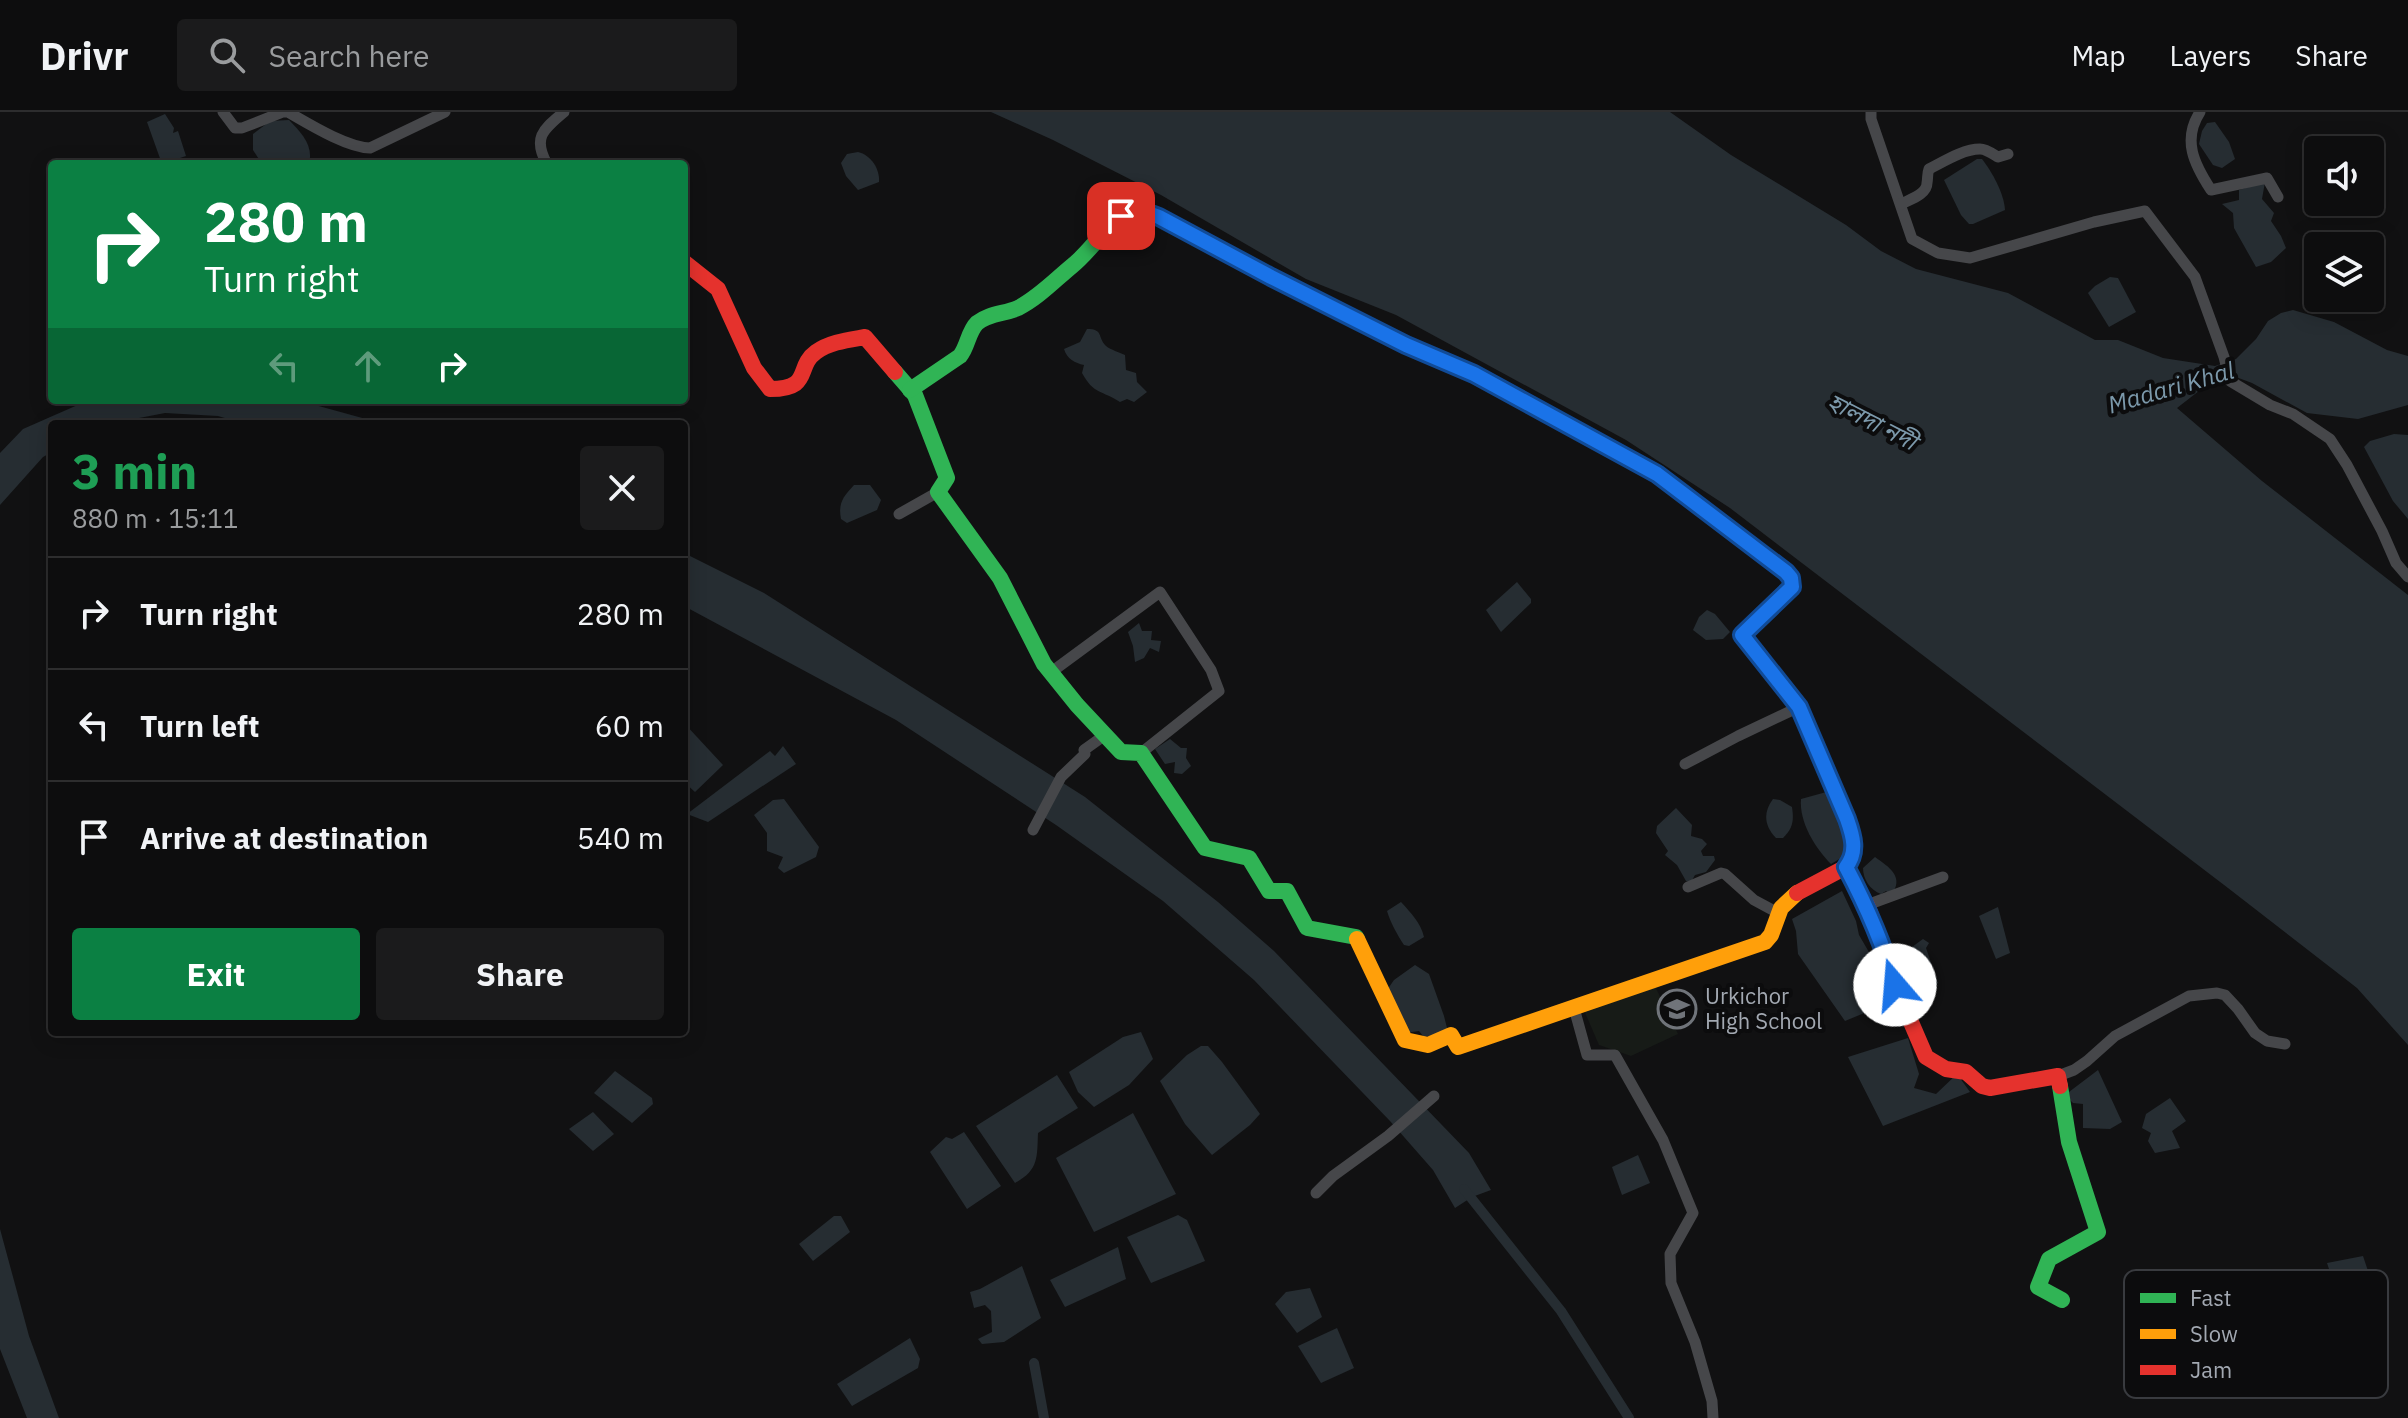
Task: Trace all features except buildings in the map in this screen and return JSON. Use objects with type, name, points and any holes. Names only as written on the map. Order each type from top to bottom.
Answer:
[{"type":"street","points":[[223,112],[235,128],[288,112],[364,148],[370,148],[445,112]]},
{"type":"street","points":[[545,160],[540,152],[540,138],[564,112]]},
{"type":"street","points":[[1871,112],[1912,239],[1938,253],[1970,258],[2094,222],[2145,211],[2195,277],[2230,381],[2270,405],[2293,414],[2330,439],[2347,465],[2396,563],[2408,577]]},
{"type":"street","points":[[2200,112],[2191,126],[2191,148],[2211,190],[2267,178],[2278,197]]},
{"type":"street","points":[[1901,204],[1925,191],[1928,187],[1926,174],[1936,165],[1982,149],[1998,157],[2008,154]]},
{"type":"street","points":[[910,390],[960,356],[966,350],[973,328],[996,313],[1018,308],[1073,266],[1121,216],[1145,211],[1406,345],[1474,374],[1657,474],[1786,572],[1791,578],[1792,587],[1742,635],[1799,707],[1853,836],[1854,852],[1846,867],[1801,890],[1784,905],[1778,913],[1771,937],[1765,942],[1458,1047],[1451,1035],[1428,1045],[1405,1040],[1356,937],[1307,928],[1287,891],[1269,891],[1249,858],[1205,848],[1141,753]]},
{"type":"street","points":[[688,265],[720,292],[758,372],[770,389],[779,390],[798,381],[805,363],[814,353],[840,341],[865,337],[915,395],[947,478],[938,492],[899,514]]},
{"type":"street","points":[[938,492],[1000,578],[1050,673],[1121,752],[1141,753],[1219,691],[1211,670],[1160,592],[1050,673]]},
{"type":"street","points":[[1685,764],[1799,707]]},
{"type":"street","points":[[1036,824],[1061,777],[1085,754],[1084,750],[1105,735]]},
{"type":"street","points":[[1846,867],[1867,905],[1922,1048],[1932,1062],[1946,1069],[1966,1072],[1982,1086],[1990,1088],[2058,1076],[2074,1070],[2115,1036],[2189,996],[2225,995],[2255,1033],[2267,1041],[2285,1044]]},
{"type":"street","points":[[1688,887],[1725,874],[1754,900],[1778,913]]},
{"type":"street","points":[[1867,905],[1943,877]]},
{"type":"street","points":[[1574,1008],[1587,1055],[1615,1055],[1663,1140],[1693,1213],[1670,1254],[1671,1283],[1695,1342],[1712,1401],[1713,1418]]},
{"type":"street","points":[[2058,1076],[2069,1142],[2098,1232],[2049,1259],[2038,1287],[2062,1300]]},
{"type":"street","points":[[1316,1193],[1434,1096]]},
{"type":"shaded area","points":[[1654,984],[1678,1034],[1631,1056],[1599,1045],[1583,1008]]},
{"type":"water","points":[[991,112],[1670,112],[1731,155],[1846,225],[1881,251],[1916,269],[2008,293],[2095,340],[2118,340],[2163,358],[2215,366],[2236,359],[2256,339],[2268,321],[2293,310],[2334,322],[2387,350],[2408,356],[2408,405],[2358,419],[2307,413],[2236,377],[2213,380],[2177,408],[2262,481],[2408,595],[2408,1045],[2357,988],[1730,508],[1626,440],[1396,315],[1306,279],[1161,195]]},
{"type":"water","points":[[165,114],[174,128],[173,133],[178,131],[186,156],[161,160],[147,122]]},
{"type":"water","points":[[289,120],[308,145],[310,160],[259,160],[253,150],[253,134],[270,121]]},
{"type":"water","points":[[2215,122],[2229,142],[2235,159],[2222,168],[2213,165],[2199,144],[2207,123]]},
{"type":"water","points":[[858,152],[874,163],[879,182],[858,190],[846,176],[841,163],[847,154]]},
{"type":"water","points":[[1977,159],[1982,159],[1993,176],[2005,210],[1969,224],[1961,215],[1944,180]]},
{"type":"water","points":[[2265,182],[2262,199],[2274,213],[2271,221],[2286,248],[2271,262],[2256,267],[2234,228],[2233,213],[2222,204],[2239,200],[2239,190]]},
{"type":"water","points":[[2110,277],[2118,278],[2136,312],[2109,327],[2088,293]]},
{"type":"water","points":[[1087,329],[1096,330],[1106,346],[1125,355],[1126,370],[1136,373],[1137,382],[1147,392],[1134,402],[1127,399],[1120,402],[1090,385],[1082,373],[1084,365],[1072,360],[1064,349],[1080,342]]},
{"type":"water","points":[[80,404],[312,404],[370,420],[232,420],[218,416],[165,413],[129,420],[48,420],[48,454],[0,505],[0,453],[23,429]]},
{"type":"water","points":[[2394,434],[2408,435],[2408,519],[2393,501],[2364,447],[2370,441]]},
{"type":"water","points":[[854,485],[870,485],[881,500],[877,510],[847,523],[841,519],[841,504]]},
{"type":"water","points":[[688,555],[764,593],[1085,797],[1218,902],[1274,951],[1469,1153],[1491,1190],[1455,1208],[1433,1170],[1390,1121],[1254,980],[1163,901],[1056,825],[896,720],[688,608]]},
{"type":"water","points":[[1517,582],[1531,603],[1501,632],[1486,610]]},
{"type":"water","points":[[1707,610],[1715,614],[1730,632],[1723,639],[1706,640],[1693,630],[1699,617]]},
{"type":"water","points":[[1139,623],[1142,631],[1152,631],[1151,640],[1161,641],[1159,652],[1150,648],[1144,658],[1135,662],[1128,632]]},
{"type":"water","points":[[688,727],[723,765],[695,792],[688,786]]},
{"type":"water","points":[[1170,739],[1181,748],[1187,748],[1186,758],[1191,766],[1182,774],[1174,773],[1175,762],[1165,764],[1155,749]]},
{"type":"water","points":[[783,746],[796,764],[708,822],[688,814],[770,751],[775,756]]},
{"type":"water","points":[[1830,791],[1849,847],[1841,858],[1831,864],[1809,834],[1801,808],[1801,799]]},
{"type":"water","points":[[784,799],[819,847],[816,857],[784,873],[778,868],[783,857],[767,851],[767,833],[754,815],[773,800]]},
{"type":"water","points":[[1773,799],[1792,807],[1792,824],[1783,838],[1776,838],[1767,824],[1766,814]]},
{"type":"water","points":[[1676,808],[1692,825],[1691,836],[1707,844],[1701,851],[1703,856],[1714,856],[1715,860],[1706,872],[1695,875],[1691,882],[1686,881],[1677,865],[1665,855],[1668,851],[1656,833],[1657,826]]},
{"type":"water","points":[[1875,857],[1894,873],[1896,883],[1891,895],[1886,891],[1881,894],[1877,892],[1866,880],[1863,868]]},
{"type":"water","points":[[1842,891],[1891,1002],[1845,1021],[1798,954],[1792,919]]},
{"type":"water","points":[[1401,902],[1418,923],[1424,937],[1409,946],[1401,941],[1387,911]]},
{"type":"water","points":[[1998,907],[2010,953],[1996,959],[1979,916]]},
{"type":"water","points":[[1923,939],[1929,943],[1926,948],[1938,983],[1925,996],[1908,999],[1902,990],[1914,978],[1909,968],[1911,961],[1901,955]]},
{"type":"water","points":[[1415,965],[1429,974],[1448,1032],[1424,1037],[1419,1031],[1405,1033],[1385,993],[1394,980]]},
{"type":"water","points":[[1141,1032],[1153,1059],[1129,1085],[1094,1107],[1078,1092],[1069,1072],[1123,1037]]},
{"type":"water","points":[[1908,1038],[1919,1074],[1914,1088],[1936,1094],[1957,1074],[1970,1092],[1883,1126],[1848,1057]]},
{"type":"water","points":[[1201,1046],[1208,1046],[1222,1062],[1260,1114],[1212,1155],[1185,1124],[1160,1081]]},
{"type":"water","points":[[2098,1070],[2122,1122],[2110,1129],[2083,1128],[2083,1104],[2073,1103],[2065,1095]]},
{"type":"water","points":[[615,1071],[652,1098],[653,1104],[632,1123],[594,1093]]},
{"type":"water","points":[[1057,1075],[1078,1108],[1038,1133],[1033,1168],[1015,1183],[976,1126]]},
{"type":"water","points":[[2170,1098],[2186,1121],[2172,1131],[2180,1148],[2155,1153],[2148,1141],[2151,1133],[2142,1128],[2146,1114]]},
{"type":"water","points":[[593,1112],[614,1134],[593,1151],[569,1129]]},
{"type":"water","points":[[1133,1113],[1176,1194],[1094,1232],[1056,1158]]},
{"type":"water","points":[[964,1132],[1001,1186],[967,1209],[930,1152],[946,1137],[952,1139]]},
{"type":"water","points":[[1638,1155],[1650,1183],[1622,1195],[1612,1167]]},
{"type":"water","points":[[1178,1215],[1187,1220],[1205,1261],[1151,1283],[1127,1237]]},
{"type":"water","points":[[834,1216],[841,1216],[850,1232],[813,1261],[799,1244]]},
{"type":"water","points":[[0,1229],[29,1336],[59,1418],[27,1418],[0,1349]]},
{"type":"water","points":[[1118,1247],[1126,1279],[1065,1307],[1050,1280]]},
{"type":"water","points":[[2363,1256],[2368,1270],[2329,1270],[2327,1263]]},
{"type":"water","points":[[1022,1266],[1041,1318],[1004,1342],[982,1344],[978,1339],[992,1332],[991,1311],[985,1305],[974,1308],[970,1292]]},
{"type":"water","points":[[1310,1288],[1322,1317],[1297,1333],[1275,1304],[1286,1292]]},
{"type":"water","points":[[1337,1328],[1354,1368],[1321,1383],[1298,1346]]},
{"type":"water","points":[[910,1338],[920,1359],[918,1368],[852,1406],[837,1384]]},
{"type":"waterway","points":[[1464,1189],[1561,1311],[1629,1418]]},
{"type":"waterway","points":[[1034,1363],[1044,1418]]},
{"type":"traffic: fast","points":[[910,390],[960,356],[977,323],[1018,308],[1032,299],[1081,258],[1113,224],[1133,213],[1145,211],[1406,345],[1504,390]]},
{"type":"traffic: fast","points":[[895,372],[915,395],[947,478],[938,492],[1000,578],[1044,664],[1077,705],[1121,752],[1141,753],[1205,848],[1249,858],[1269,891],[1287,891],[1307,928],[1357,939]]},
{"type":"traffic: fast","points":[[2060,1086],[2069,1142],[2098,1232],[2049,1259],[2038,1287],[2062,1300]]},
{"type":"traffic: slow","points":[[1357,939],[1405,1040],[1428,1045],[1451,1035],[1458,1047],[1765,942],[1771,935],[1781,908],[1797,893]]},
{"type":"traffic: jam","points":[[688,265],[718,289],[754,368],[770,389],[783,388],[798,381],[810,358],[821,349],[865,337],[895,372]]},
{"type":"traffic: jam","points":[[1504,390],[1657,474],[1786,572],[1791,578],[1792,587],[1742,635],[1799,707]]},
{"type":"traffic: jam","points":[[1797,893],[1846,867],[1867,905],[1895,985],[1926,1057],[1946,1069],[1966,1072],[1982,1086],[1990,1088],[2058,1076],[2060,1086]]},
{"type":"place","name":"Urkichor High School","points":[[1677,1009]]},
{"type":"route","points":[[1121,216],[1145,211],[1159,217],[1406,345],[1474,374],[1657,474],[1786,572],[1791,578],[1792,587],[1742,635],[1799,707],[1853,836],[1854,852],[1846,867],[1867,905],[1895,985]]},
{"type":"water label","name":"Madari Khal","points":[[2171,388]]},
{"type":"water label","name":"হালদা নদী","points":[[1872,422]]}]
